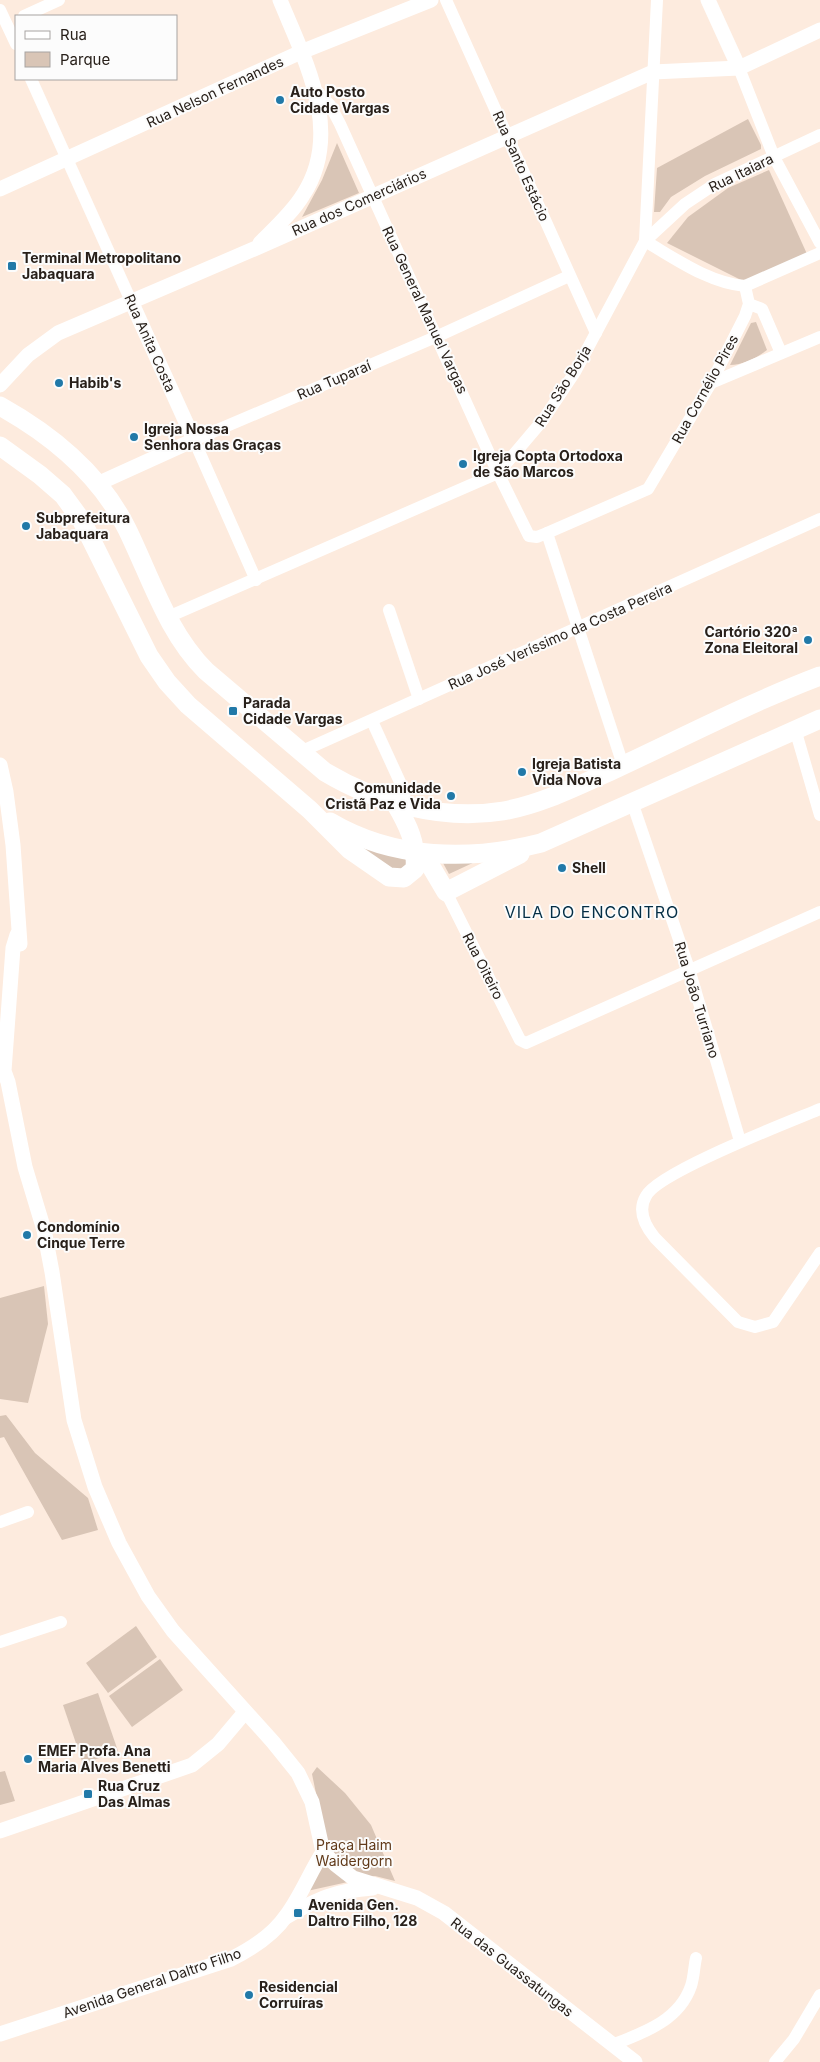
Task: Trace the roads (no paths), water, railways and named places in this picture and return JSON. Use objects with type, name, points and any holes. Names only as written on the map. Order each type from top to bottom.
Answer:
[{"type":"main road","points":[[0,406],[39,429],[62,447],[97,484],[126,527],[168,617],[183,644],[200,665],[300,752],[341,781],[400,798],[423,810],[460,813],[503,811],[561,793],[766,697],[820,676]]},
{"type":"main road","points":[[3,452],[63,495],[82,521],[149,656],[166,682],[188,705],[310,810],[350,850],[389,877],[398,879],[410,876],[415,869],[420,852]]},
{"type":"main road","points":[[400,798],[409,830],[420,852],[446,892],[541,843],[820,719]]},
{"type":"main road","points":[[310,810],[361,838],[420,852],[483,854],[541,843]]},
{"type":"street","points":[[26,15],[60,0]]},
{"type":"street","points":[[254,249],[303,196],[314,176],[320,158],[322,138],[314,88],[280,0]]},
{"type":"street","name":"Rua Nelson Fernandes","points":[[0,189],[301,52],[431,0]]},
{"type":"street","name":"Rua Santo Estácio","points":[[446,0],[596,333]]},
{"type":"street","name":"Rua São Borja","points":[[168,617],[256,580],[498,472],[543,420],[575,372],[645,241],[657,0]]},
{"type":"street","points":[[708,0],[739,68],[774,157],[820,243]]},
{"type":"street","points":[[0,10],[15,42]]},
{"type":"street","points":[[739,68],[820,30]]},
{"type":"street","name":"Rua dos Comerciários","points":[[0,386],[28,355],[58,333],[254,249],[653,72],[739,68]]},
{"type":"street","name":"Rua Anita Costa","points":[[31,80],[256,580]]},
{"type":"street","name":"Rua General Manuel Vargas","points":[[314,88],[330,105],[529,536],[537,537],[547,533]]},
{"type":"street","name":"Rua Itaiara","points":[[645,241],[686,204],[715,184],[820,135]]},
{"type":"street","points":[[645,241],[710,277],[732,285],[745,286],[820,253]]},
{"type":"street","name":"Rua Tuparaí","points":[[97,484],[194,440],[438,336],[569,276]]},
{"type":"street","points":[[745,286],[749,304],[756,305],[762,309],[781,353]]},
{"type":"street","name":"Rua Cornélio Pires","points":[[547,533],[648,489],[711,383],[749,304]]},
{"type":"street","points":[[711,383],[820,337]]},
{"type":"street","name":"Rua José Veríssimo da Costa Pereira","points":[[300,752],[820,519]]},
{"type":"street","points":[[547,533],[623,765]]},
{"type":"street","points":[[389,610],[419,699]]},
{"type":"street","points":[[372,721],[400,798]]},
{"type":"street","points":[[795,729],[820,815]]},
{"type":"street","points":[[0,765],[6,792],[13,845],[18,935],[13,948],[10,1016],[12,1071],[8,1082],[25,1168],[44,1230],[74,1420],[95,1487],[119,1544],[148,1596],[173,1631],[298,1774],[312,1802],[324,1852],[340,1869],[353,1878],[381,1888]]},
{"type":"street","name":"Rua João Turriano","points":[[632,802],[689,970],[740,1141]]},
{"type":"street","name":"Rua Oiteiro","points":[[446,892],[520,1040],[523,1042],[530,1042],[689,970]]},
{"type":"street","points":[[689,970],[820,912]]},
{"type":"street","points":[[820,1109],[740,1141],[655,1186],[645,1197],[643,1218],[645,1226],[655,1238],[731,1316],[746,1326],[755,1327],[770,1324],[778,1317],[820,1254]]},
{"type":"street","points":[[0,1522],[28,1512]]},
{"type":"street","points":[[0,1642],[61,1622]]},
{"type":"street","points":[[0,1831],[192,1765],[218,1744],[245,1712]]},
{"type":"street","name":"Avenida General Daltro Filho","points":[[0,2034],[231,1959],[249,1950],[286,1917],[310,1872],[324,1852]]},
{"type":"street","points":[[286,1917],[328,1895],[348,1890],[381,1888]]},
{"type":"street","name":"Rua das Guassatungas","points":[[381,1888],[417,1898],[444,1913],[631,2061]]},
{"type":"street","points":[[612,2045],[648,2031],[668,2019],[683,2002],[691,1986],[696,1958]]},
{"type":"street","points":[[775,2062],[794,2039],[820,1995]]},
{"type":"place","name":"Auto Posto Cidade Vargas","points":[[280,100]]},
{"type":"place","name":"Terminal Metropolitano Jabaquara","points":[[12,266]]},
{"type":"place","name":"Habib's","points":[[59,383]]},
{"type":"place","name":"Igreja Nossa Senhora das Graças","points":[[134,437]]},
{"type":"place","name":"Igreja Copta Ortodoxa de São Marcos","points":[[463,464]]},
{"type":"place","name":"Subprefeitura Jabaquara","points":[[26,526]]},
{"type":"place","name":"Cartório 320ª Zona Eleitoral","points":[[808,640]]},
{"type":"place","name":"Parada Cidade Vargas","points":[[233,711]]},
{"type":"place","name":"Igreja Batista Vida Nova","points":[[522,772]]},
{"type":"place","name":"Comunidade Cristã Paz e Vida","points":[[451,796]]},
{"type":"place","name":"Shell","points":[[562,868]]},
{"type":"place","name":"Condomínio Cinque Terre","points":[[27,1235]]},
{"type":"place","name":"EMEF Profa. Ana Maria Alves Benetti","points":[[28,1759]]},
{"type":"place","name":"Rua Cruz Das Almas","points":[[88,1794]]},
{"type":"place","name":"Avenida Gen. Daltro Filho, 128","points":[[298,1913]]},
{"type":"place","name":"Residencial Corruíras","points":[[249,1995]]},
{"type":"district","name":"VILA DO ENCONTRO","points":[[592,912]]},
{"type":"park label","name":"Praça Haim Waidergorn","points":[[354,1854]]}]
